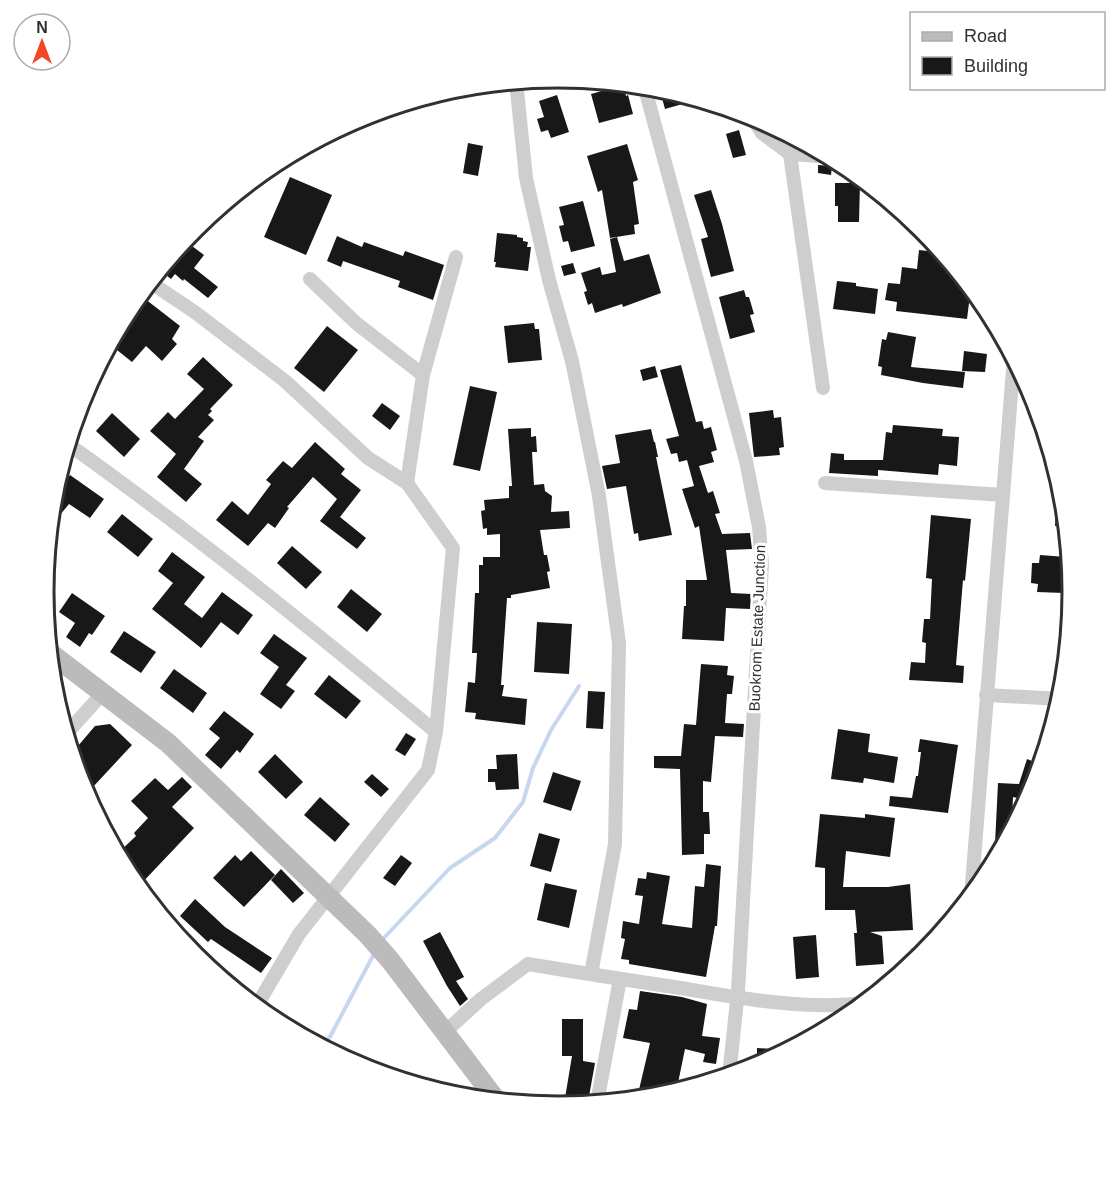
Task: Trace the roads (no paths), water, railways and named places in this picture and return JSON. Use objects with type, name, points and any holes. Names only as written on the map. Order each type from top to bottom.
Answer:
[{"type":"street","points":[[517,90],[526,178],[549,280],[572,361],[597,485],[619,644],[615,844],[591,974]]},
{"type":"street","name":"Buokrom Estate Junction","points":[[647,95],[746,461],[759,527],[762,565],[738,997],[730,1066]]},
{"type":"street","points":[[760,130],[789,154],[812,156]]},
{"type":"street","points":[[789,144],[823,388]]},
{"type":"street","points":[[407,483],[423,375],[456,257]]},
{"type":"street","points":[[310,279],[356,324],[423,375]]},
{"type":"street","points":[[157,287],[196,313],[285,381],[368,458],[407,483],[453,548],[436,732],[428,770],[299,934],[260,999]]},
{"type":"street","points":[[972,880],[1013,373]]},
{"type":"street","points":[[75,449],[153,504],[256,584],[436,732]]},
{"type":"street","points":[[825,483],[1003,495]]},
{"type":"street","points":[[58,659],[168,743],[367,934],[390,960],[490,1092]]},
{"type":"street","points":[[72,727],[102,694]]},
{"type":"street","points":[[986,695],[1051,698]]},
{"type":"street","points":[[445,1032],[482,999],[528,964],[738,997],[848,1005]]},
{"type":"street","points":[[599,1094],[620,979]]},
{"type":"waterway","points":[[382,940],[450,868],[495,838],[523,802],[533,768],[551,730],[579,686]]},
{"type":"waterway","points":[[328,1040],[375,952]]}]
